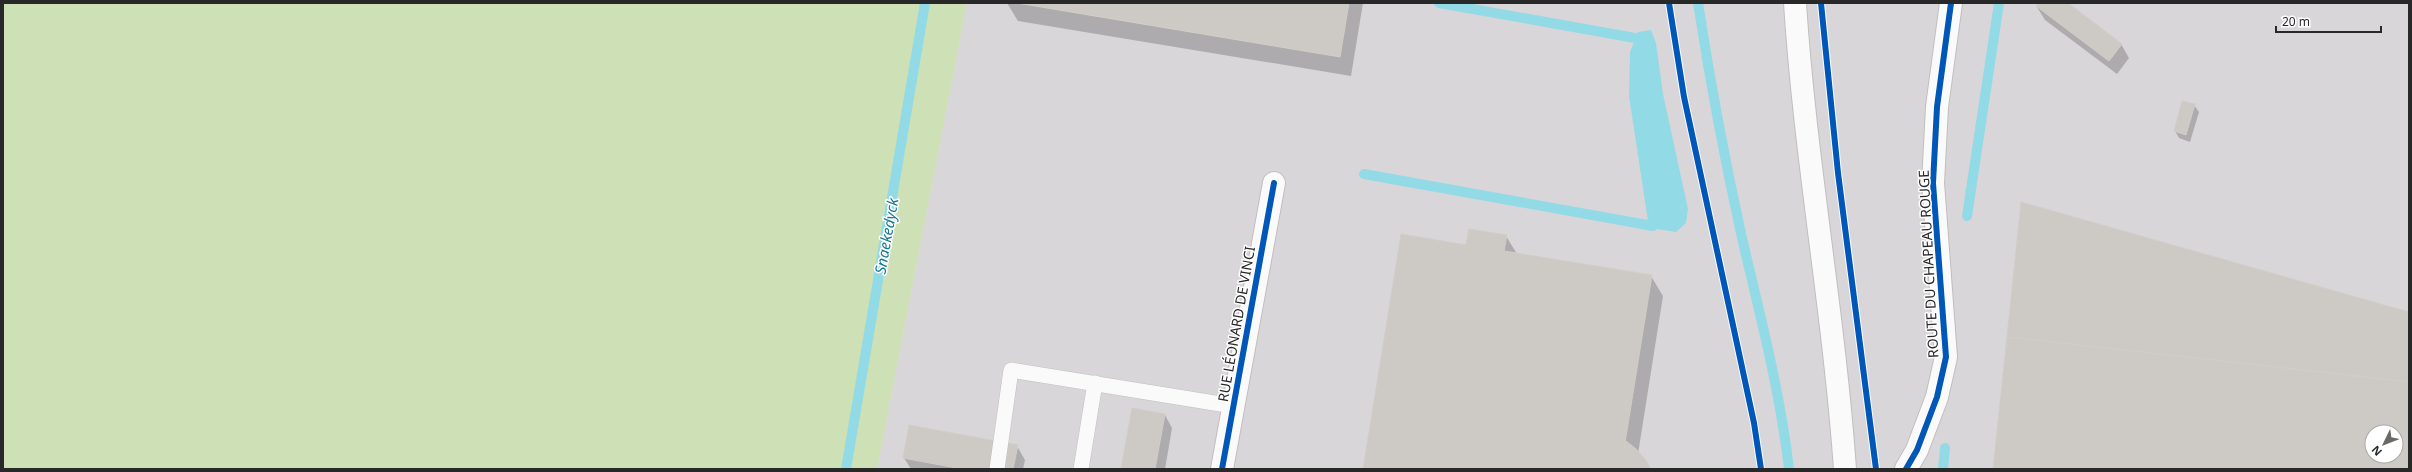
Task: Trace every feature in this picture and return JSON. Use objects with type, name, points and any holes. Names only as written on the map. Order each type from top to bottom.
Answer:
[{"type":"street","points":[[1795,3],[1807,135],[1834,347],[1845,469]]},
{"type":"street","name":"ROUTE DU CHAPEAU ROUGE","points":[[1906,469],[1917,450],[1937,397],[1946,357],[1934,176],[1937,106],[1952,3]]},
{"type":"street","name":"RUE LÉONARD DE VINCI","points":[[1222,469],[1274,183]]},
{"type":"lane","points":[[997,469],[1011,370],[1233,406]]},
{"type":"lane","points":[[1081,469],[1094,383]]},
{"type":"shaded area","points":[[967,3],[2409,3],[2409,469],[877,469]]},
{"type":"green space","points":[[3,3],[967,3],[877,469],[3,469]]},
{"type":"water","points":[[1651,30],[1656,43],[1663,94],[1688,209],[1686,223],[1676,232],[1657,229],[1648,221],[1629,96],[1630,52],[1638,32]]},
{"type":"building","points":[[1017,3],[1349,3],[1340,57]]},
{"type":"building","points":[[2039,3],[2068,3],[2122,44],[2109,61],[2036,6]]},
{"type":"building","points":[[2182,101],[2195,104],[2186,135],[2174,131]]},
{"type":"building","points":[[2021,202],[2409,312],[2409,382],[2007,337]]},
{"type":"building","points":[[1469,229],[1507,235],[1504,251],[1652,275],[1624,449],[1641,469],[1363,469],[1401,234],[1466,245]]},
{"type":"building","points":[[2007,337],[2409,382],[2409,469],[1993,469]]},
{"type":"building","points":[[1132,408],[1165,414],[1155,469],[1121,469]]},
{"type":"building","points":[[909,425],[1018,445],[1013,469],[962,469],[903,458]]},
{"type":"building","points":[[1626,441],[1646,460],[1650,469],[1641,469],[1624,449]]},
{"type":"waterway","name":"Snaekedyck","points":[[846,469],[925,3]]},
{"type":"waterway","points":[[1439,3],[1635,38]]},
{"type":"waterway","points":[[1698,3],[1724,150],[1742,238],[1775,382],[1789,469]]},
{"type":"waterway","points":[[1967,216],[1999,3]]},
{"type":"waterway","points":[[1364,174],[1653,226]]},
{"type":"waterway","points":[[1943,469],[1945,448]]},
{"type":"cycle path","points":[[1669,3],[1684,97],[1754,423],[1761,469]]},
{"type":"cycle path","points":[[1821,3],[1838,173],[1876,469]]},
{"type":"cycle path","points":[[1906,469],[1917,450],[1937,397],[1946,357],[1933,183],[1937,107],[1951,3]]},
{"type":"cycle path","points":[[1222,469],[1274,183]]}]
